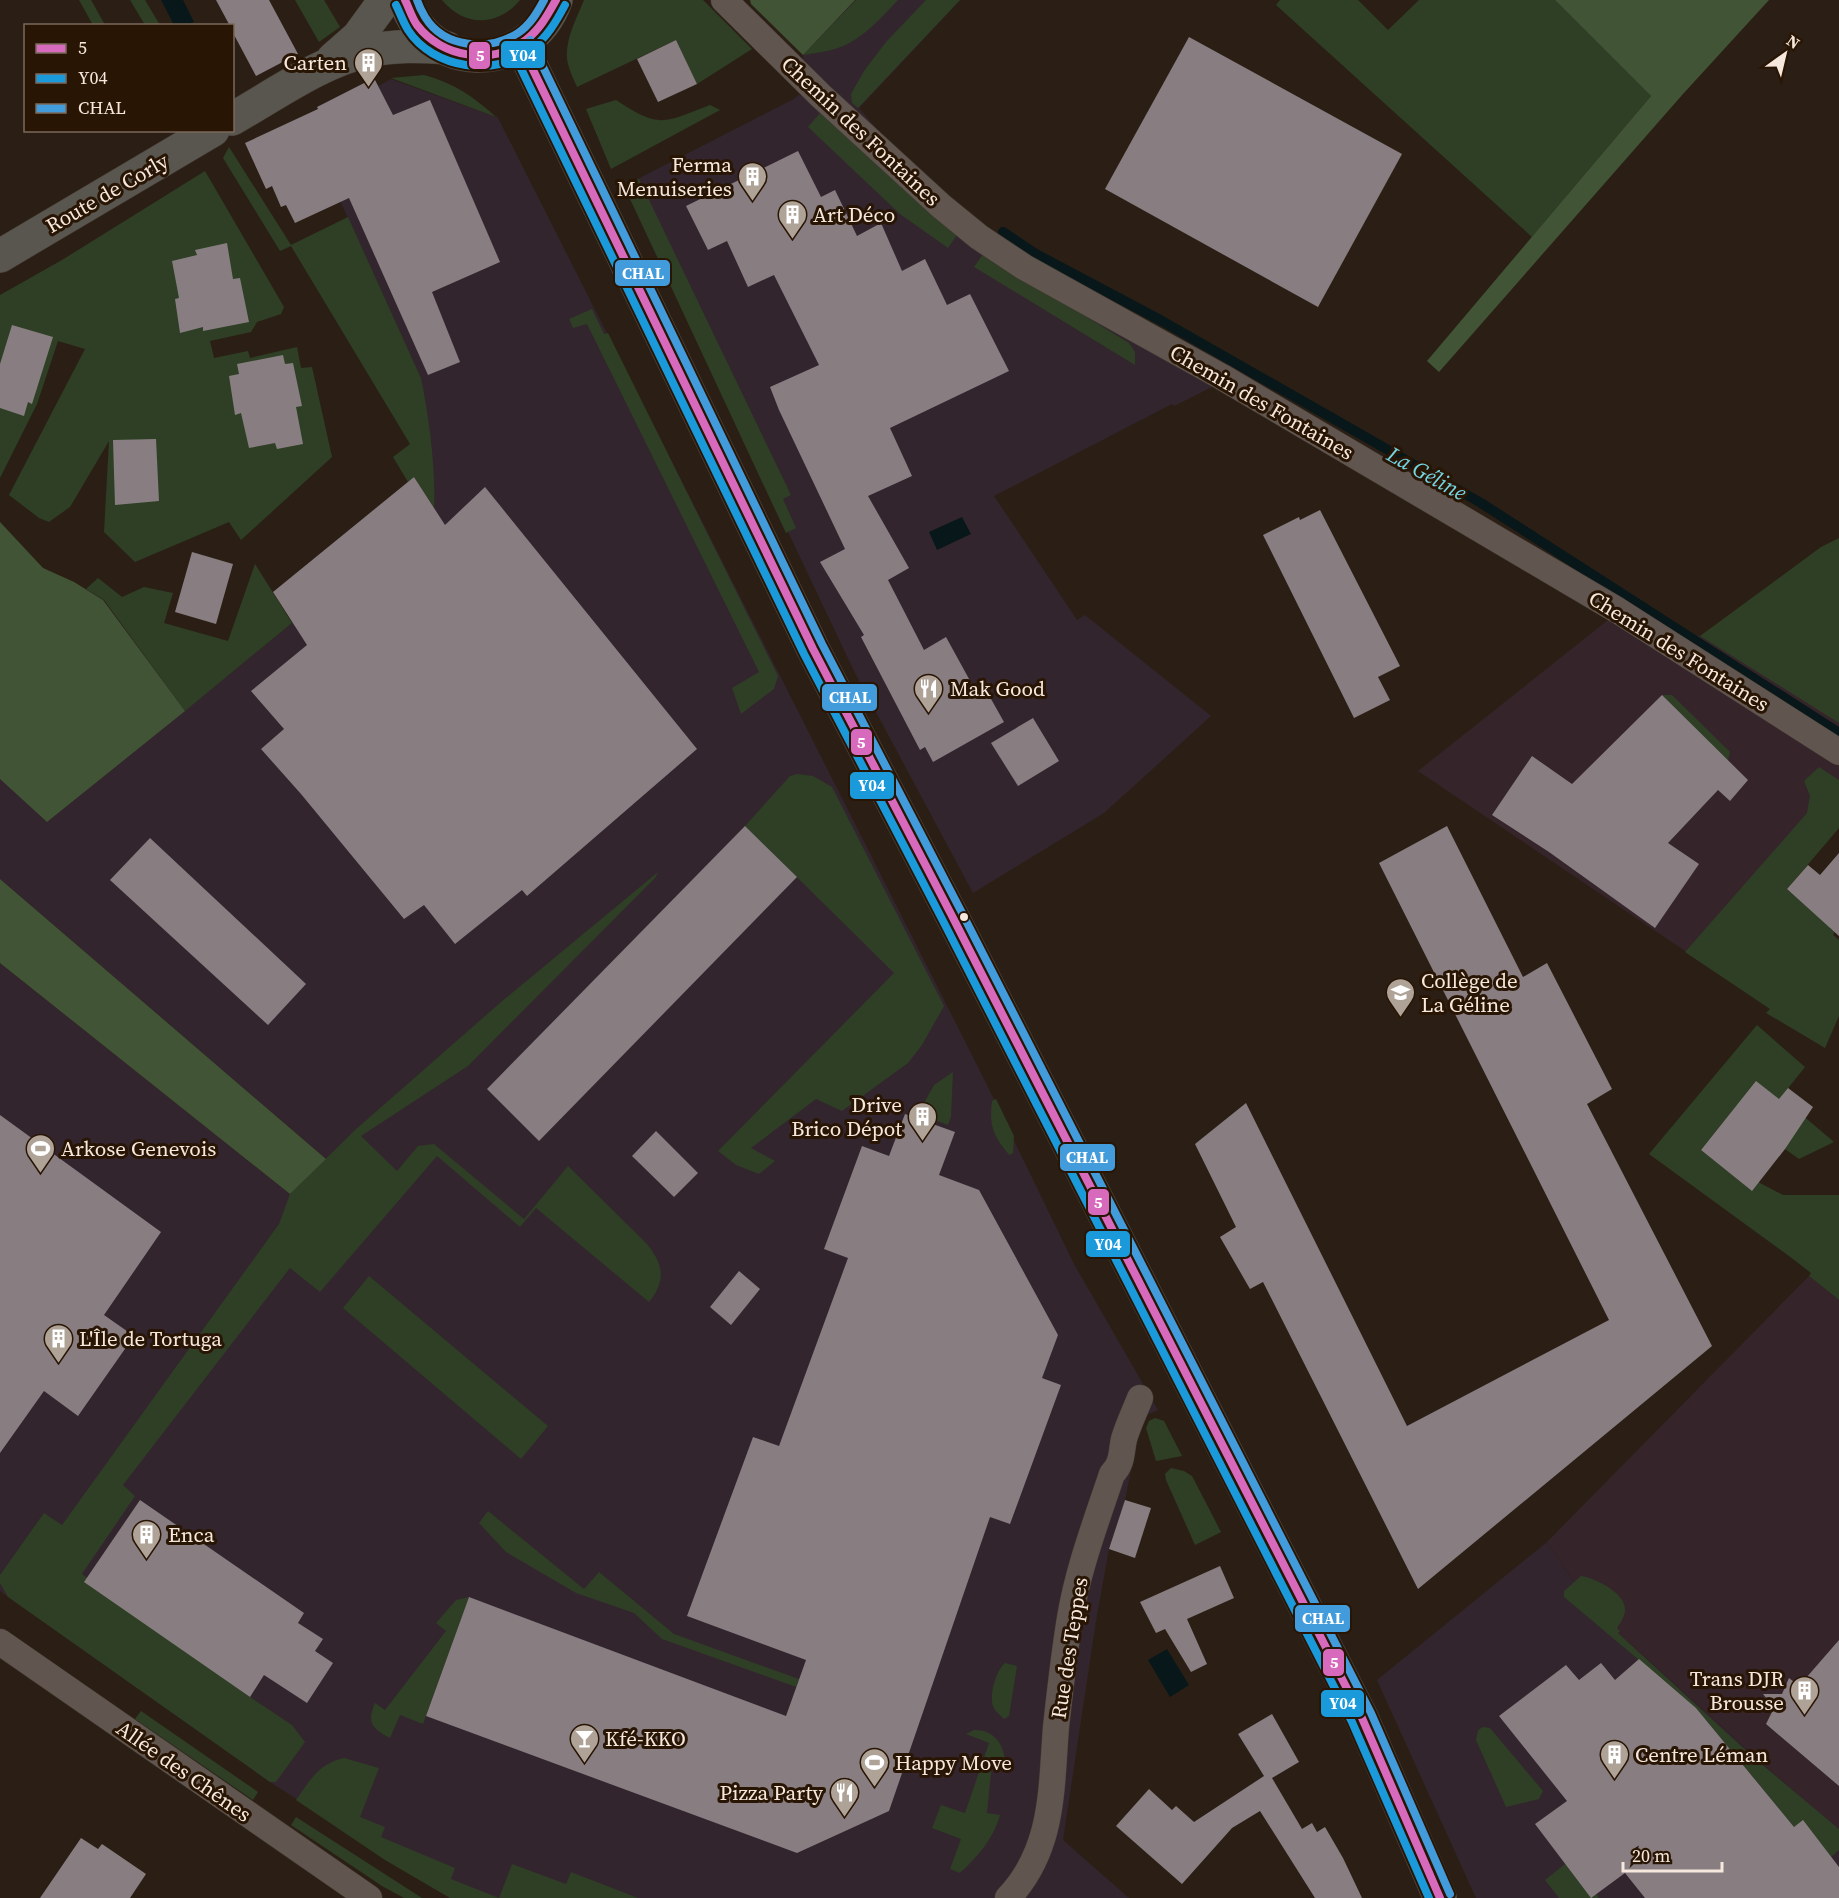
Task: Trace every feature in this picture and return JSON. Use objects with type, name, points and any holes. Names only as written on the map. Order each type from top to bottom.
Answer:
[{"type":"main road","points":[[323,67],[358,37],[385,0]]},
{"type":"main road","points":[[405,0],[415,20],[434,41],[460,53],[481,56],[501,53],[521,45],[545,23],[556,0]]},
{"type":"main road","points":[[234,118],[323,67],[367,51],[411,45],[447,48]]},
{"type":"main road","points":[[521,45],[813,649],[1362,1718],[1440,1898]]},
{"type":"main road","name":"Route de Corly","points":[[0,256],[210,132]]},
{"type":"street","name":"Chemin des Fontaines","points":[[724,0],[846,120],[941,206],[980,237],[1024,267],[1222,377],[1617,610],[1839,752]]},
{"type":"street","name":"Rue des Teppes","points":[[1008,1898],[1029,1870],[1046,1830],[1060,1696],[1075,1589],[1112,1474],[1118,1468],[1124,1450],[1123,1441],[1140,1398]]},
{"type":"street","name":"Allée des Chênes","points":[[0,1642],[369,1898]]},
{"type":"shaded area","points":[[161,0],[183,0],[194,22],[173,24]]},
{"type":"shaded area","points":[[855,0],[960,0],[859,108],[983,254],[1216,385],[1174,406],[1172,404],[994,496],[1077,620],[1085,615],[1211,716],[1104,813],[973,893],[854,671],[624,186],[792,100],[810,87],[802,78],[803,55]]},
{"type":"shaded area","points":[[391,79],[497,116],[982,1075],[1074,1264],[1158,1410],[1142,1417],[1125,1500],[1109,1549],[1063,1840],[1129,1898],[450,1898],[270,1782],[0,1591],[0,963],[290,1194],[326,1159],[0,879],[0,779],[47,822],[434,508],[421,378],[306,126]]},
{"type":"shaded area","points":[[962,517],[971,534],[937,550],[929,532]]},
{"type":"shaded area","points":[[1613,616],[1700,636],[1802,698],[1839,683],[1839,798],[1694,957],[1418,771]]},
{"type":"shaded area","points":[[1809,1276],[1839,1300],[1839,1829],[1821,1816],[1618,1633],[1584,1596],[1547,1542]]},
{"type":"shaded area","points":[[1547,1542],[1584,1596],[1618,1633],[1821,1816],[1839,1829],[1839,1898],[1476,1898],[1377,1680]]},
{"type":"shaded area","points":[[1167,1649],[1189,1685],[1170,1697],[1148,1660]]},
{"type":"green space","points":[[79,0],[91,0],[104,24],[92,24]]},
{"type":"green space","points":[[130,0],[145,0],[159,24],[144,24]]},
{"type":"green space","points":[[295,0],[324,0],[340,27],[319,42]]},
{"type":"green space","points":[[442,0],[520,0],[502,15],[481,20],[460,15]]},
{"type":"green space","points":[[584,0],[703,0],[752,49],[697,84],[676,40],[577,87],[568,64],[567,48]]},
{"type":"green space","points":[[750,0],[855,0],[803,55],[751,4]]},
{"type":"green space","points":[[856,0],[898,0],[870,29],[853,41],[835,49],[803,55]]},
{"type":"green space","points":[[926,0],[960,0],[858,108],[852,103],[851,94],[864,71],[886,42]]},
{"type":"green space","points":[[1280,0],[1358,0],[1388,30],[1419,0],[1555,0],[1651,96],[1532,237],[1276,5]]},
{"type":"green space","points":[[1555,0],[1769,0],[1683,94],[1439,372],[1427,361],[1651,96]]},
{"type":"green space","points":[[424,75],[445,82],[463,92],[496,117],[391,78]]},
{"type":"green space","points":[[616,100],[643,116],[662,120],[682,116],[710,105],[720,110],[611,169],[586,109]]},
{"type":"green space","points":[[820,113],[957,235],[948,248],[900,214],[808,127]]},
{"type":"green space","points":[[229,147],[291,245],[348,217],[421,378],[431,443],[434,508],[414,477],[408,482],[393,457],[410,444],[291,246],[280,251],[223,158]]},
{"type":"green space","points":[[205,171],[284,307],[281,314],[257,322],[251,332],[210,341],[214,358],[248,351],[250,358],[297,347],[301,368],[312,367],[332,457],[241,540],[229,522],[135,562],[104,532],[109,441],[70,507],[49,522],[39,518],[9,495],[85,349],[58,341],[37,404],[0,478],[0,295],[62,260]]},
{"type":"green space","points":[[639,179],[791,495],[783,499],[796,528],[786,533],[624,186]]},
{"type":"green space","points":[[983,254],[1129,343],[1135,352],[1135,365],[974,267]]},
{"type":"green space","points":[[592,309],[604,334],[608,333],[778,676],[774,689],[741,714],[732,688],[759,672],[587,324],[573,328],[569,319]]},
{"type":"green space","points":[[0,522],[43,568],[74,582],[103,600],[185,711],[47,822],[0,779]]},
{"type":"green space","points":[[1839,538],[1839,723],[1700,636],[1821,547]]},
{"type":"green space","points":[[255,564],[292,623],[185,711],[104,600],[86,589],[98,578],[122,597],[144,587],[173,593],[164,623],[228,641]]},
{"type":"green space","points":[[1662,695],[1672,695],[1730,752],[1728,761]]},
{"type":"green space","points":[[1819,767],[1839,780],[1839,828],[1787,889],[1835,931],[1833,935],[1839,940],[1839,1016],[1825,1048],[1766,1013],[1770,1009],[1685,952],[1807,813],[1810,796],[1804,781]]},
{"type":"green space","points":[[797,774],[813,776],[832,787],[944,1006],[922,1045],[908,1063],[842,1111],[816,1099],[751,1148],[775,1161],[759,1174],[736,1165],[718,1151],[894,973],[745,826],[790,776]]},
{"type":"green space","points":[[658,872],[655,878],[468,1066],[361,1136],[397,1171],[418,1146],[434,1144],[524,1219],[568,1166],[653,1252],[661,1273],[658,1287],[649,1302],[536,1208],[520,1227],[437,1156],[320,1292],[290,1268],[123,1485],[135,1496],[82,1574],[292,1725],[305,1742],[276,1782],[270,1782],[8,1597],[0,1583],[0,1575],[44,1513],[62,1525],[279,1224],[290,1194],[355,1130],[501,1002]]},
{"type":"green space","points":[[0,879],[326,1159],[290,1194],[0,963]]},
{"type":"green space","points":[[1757,1025],[1805,1067],[1781,1097],[1834,1142],[1799,1159],[1785,1149],[1787,1145],[1737,1105],[1701,1150],[1751,1190],[1758,1182],[1783,1195],[1839,1195],[1839,1300],[1809,1276],[1811,1273],[1789,1256],[1649,1154]]},
{"type":"green space","points":[[953,1072],[951,1117],[948,1125],[918,1114],[934,1085]]},
{"type":"green space","points":[[996,1099],[1014,1136],[1013,1153],[1009,1155],[993,1130],[992,1101]]},
{"type":"green space","points":[[369,1276],[548,1426],[521,1459],[343,1308]]},
{"type":"green space","points":[[1155,1418],[1164,1421],[1182,1456],[1156,1461],[1146,1428],[1149,1421]]},
{"type":"green space","points":[[1171,1468],[1184,1471],[1192,1476],[1221,1532],[1195,1545],[1166,1480],[1165,1474]]},
{"type":"green space","points":[[488,1511],[584,1589],[599,1572],[674,1634],[799,1679],[796,1687],[662,1639],[634,1613],[576,1593],[506,1552],[479,1523]]},
{"type":"green space","points":[[1581,1576],[1609,1587],[1621,1598],[1625,1610],[1624,1617],[1617,1628],[1620,1631],[1618,1633],[1753,1757],[1839,1829],[1839,1850],[1831,1857],[1803,1821],[1794,1827],[1696,1708],[1564,1597],[1564,1591]]},
{"type":"green space","points":[[469,1597],[423,1724],[400,1715],[390,1738],[384,1735],[375,1728],[371,1720],[375,1703],[385,1710],[446,1631],[436,1623],[456,1600]]},
{"type":"green space","points":[[1005,1663],[1017,1666],[1009,1716],[1004,1719],[994,1708],[992,1691],[996,1677]]},
{"type":"green space","points":[[141,1711],[258,1792],[253,1800],[135,1719]]},
{"type":"green space","points":[[1483,1727],[1490,1728],[1543,1791],[1539,1799],[1506,1807],[1476,1740],[1478,1730]]},
{"type":"green space","points":[[974,1730],[987,1732],[997,1739],[1003,1751],[1005,1764],[992,1763],[987,1813],[1000,1815],[997,1824],[984,1847],[960,1873],[950,1869],[961,1839],[932,1828],[941,1805],[965,1813],[989,1743],[966,1734]]},
{"type":"green space","points":[[344,1758],[379,1768],[360,1817],[385,1827],[381,1837],[455,1868],[451,1879],[499,1898],[450,1898],[385,1860],[296,1800],[321,1768]]},
{"type":"green space","points":[[296,1817],[422,1898],[404,1898],[382,1886],[291,1825]]},
{"type":"green space","points":[[512,1864],[566,1884],[571,1872],[638,1898],[499,1898]]},
{"type":"green space","points":[[1565,1864],[1591,1897],[1597,1894],[1599,1898],[1559,1898],[1545,1880]]},
{"type":"building","points":[[216,0],[269,0],[298,54],[256,76],[234,35],[234,24],[229,24]]},
{"type":"building","points":[[1189,37],[1402,154],[1318,307],[1105,189]]},
{"type":"building","points":[[676,40],[697,84],[658,102],[637,59]]},
{"type":"building","points":[[374,78],[393,115],[430,100],[500,262],[432,292],[460,362],[428,375],[349,198],[295,223],[286,205],[281,207],[272,186],[266,189],[245,143],[318,109],[317,107]]},
{"type":"building","points":[[798,151],[821,197],[835,190],[857,236],[881,223],[902,271],[925,259],[947,305],[970,294],[1009,371],[890,428],[912,476],[868,496],[909,568],[888,580],[924,650],[946,637],[974,688],[982,683],[1004,722],[933,762],[925,747],[920,750],[861,637],[864,635],[820,562],[845,549],[770,387],[819,365],[774,275],[748,287],[727,241],[708,250],[686,206]]},
{"type":"building","points":[[227,243],[233,279],[240,278],[249,322],[203,331],[203,327],[180,333],[175,299],[179,298],[172,261],[197,255],[195,250]]},
{"type":"building","points":[[12,325],[53,337],[32,404],[28,402],[24,416],[0,408],[0,364]]},
{"type":"building","points":[[283,355],[285,364],[293,363],[302,406],[296,407],[303,444],[277,449],[275,443],[249,448],[241,413],[235,415],[229,376],[239,374],[237,364]]},
{"type":"building","points":[[156,439],[159,501],[115,505],[113,440]]},
{"type":"building","points":[[414,477],[445,525],[485,487],[697,749],[527,896],[522,890],[455,944],[424,905],[404,919],[261,749],[284,729],[251,691],[307,645],[273,592]]},
{"type":"building","points":[[1320,510],[1400,666],[1378,677],[1390,700],[1354,718],[1263,535],[1299,517],[1300,520]]},
{"type":"building","points":[[192,552],[233,564],[216,624],[175,612]]},
{"type":"building","points":[[1662,695],[1748,780],[1730,801],[1718,790],[1668,843],[1699,864],[1655,928],[1549,852],[1492,815],[1532,756],[1572,784]]},
{"type":"building","points":[[1033,718],[1059,761],[1018,786],[991,743]]},
{"type":"building","points":[[745,826],[797,877],[539,1141],[487,1089]]},
{"type":"building","points":[[1447,826],[1523,977],[1547,963],[1612,1089],[1587,1104],[1712,1346],[1418,1589],[1263,1282],[1250,1289],[1220,1237],[1236,1227],[1195,1144],[1246,1103],[1407,1426],[1609,1320],[1379,863]]},
{"type":"building","points":[[150,838],[306,984],[268,1025],[110,880]]},
{"type":"building","points":[[1839,853],[1839,936],[1787,889],[1808,865],[1820,875]]},
{"type":"building","points":[[1756,1081],[1779,1099],[1788,1088],[1813,1107],[1785,1149],[1752,1191],[1701,1150]]},
{"type":"building","points":[[905,1114],[955,1132],[939,1175],[979,1190],[1058,1335],[1042,1378],[1061,1385],[1010,1524],[990,1517],[889,1811],[797,1853],[426,1716],[469,1597],[786,1716],[806,1660],[687,1616],[753,1437],[779,1446],[848,1258],[824,1249],[862,1146],[889,1156]]},
{"type":"building","points":[[0,1115],[161,1232],[104,1315],[134,1336],[78,1416],[44,1391],[0,1453]]},
{"type":"building","points":[[656,1131],[698,1173],[674,1197],[632,1156]]},
{"type":"building","points":[[739,1271],[760,1289],[731,1325],[710,1307]]},
{"type":"building","points":[[140,1500],[304,1613],[298,1623],[323,1639],[315,1651],[333,1663],[307,1703],[264,1675],[250,1697],[84,1582]]},
{"type":"building","points":[[1125,1500],[1151,1508],[1135,1558],[1109,1549]]},
{"type":"building","points":[[1220,1566],[1234,1598],[1187,1619],[1207,1664],[1191,1672],[1165,1629],[1156,1633],[1140,1602]]},
{"type":"building","name":"Trans DJR Brousse","points":[[1839,1640],[1839,1786],[1766,1724],[1774,1708],[1763,1694],[1782,1694],[1789,1678],[1799,1686]]},
{"type":"building","name":"Centre Léman","points":[[1639,1659],[1696,1708],[1794,1827],[1803,1820],[1839,1867],[1839,1898],[1645,1898],[1625,1873],[1591,1898],[1535,1824],[1567,1801],[1499,1716],[1566,1665],[1579,1680],[1601,1663],[1615,1680]]},
{"type":"building","points":[[1272,1714],[1299,1762],[1272,1778],[1302,1829],[1312,1823],[1317,1832],[1325,1827],[1362,1898],[1315,1898],[1260,1811],[1232,1828],[1182,1884],[1116,1826],[1149,1789],[1172,1810],[1176,1806],[1194,1822],[1264,1776],[1238,1734]]},
{"type":"building","points":[[81,1838],[98,1849],[102,1844],[146,1874],[130,1898],[40,1898]]},
{"type":"waterway","name":"La Géline","points":[[1003,232],[1034,253],[1162,321],[1481,503],[1839,733]]},
{"type":"transit line","name":"5","points":[[405,0],[415,22],[428,36],[440,45],[468,55],[499,53],[526,40],[539,27],[556,0]]},
{"type":"transit line","name":"CHAL","points":[[417,0],[433,27],[455,41],[468,44],[494,43],[518,33],[530,22],[544,0]]},
{"type":"transit line","name":"Y04","points":[[396,5],[408,30],[433,54],[449,61],[484,66],[501,64],[532,49],[551,29],[565,5]]},
{"type":"transit line","name":"CHAL","points":[[530,40],[822,644],[1371,1713],[1450,1894]]},
{"type":"transit line","name":"5","points":[[521,45],[813,649],[1362,1718],[1440,1898]]},
{"type":"transit line","name":"Y04","points":[[512,50],[804,654],[942,919],[1352,1722],[1429,1898]]},
{"type":"place","name":"Carten","points":[[368,88]]},
{"type":"place","name":"Ferma Menuiseries","points":[[753,202]]},
{"type":"place","name":"Art Déco","points":[[792,240]]},
{"type":"place","name":"Mak Good","points":[[929,714]]},
{"type":"place","name":"Collège de La Géline","points":[[1400,1018]]},
{"type":"place","name":"Drive Brico Dépot","points":[[923,1142]]},
{"type":"place","name":"Arkose Genevois","points":[[40,1174]]},
{"type":"place","name":"L'Île de Tortuga","points":[[58,1364]]},
{"type":"place","name":"Enca","points":[[147,1560]]},
{"type":"place","name":"Trans DJR Brousse","points":[[1805,1716]]},
{"type":"place","name":"Kfé-KKO","points":[[584,1764]]},
{"type":"place","name":"Centre Léman","points":[[1614,1780]]},
{"type":"place","name":"Happy Move","points":[[874,1788]]},
{"type":"place","name":"Pizza Party","points":[[844,1818]]}]
